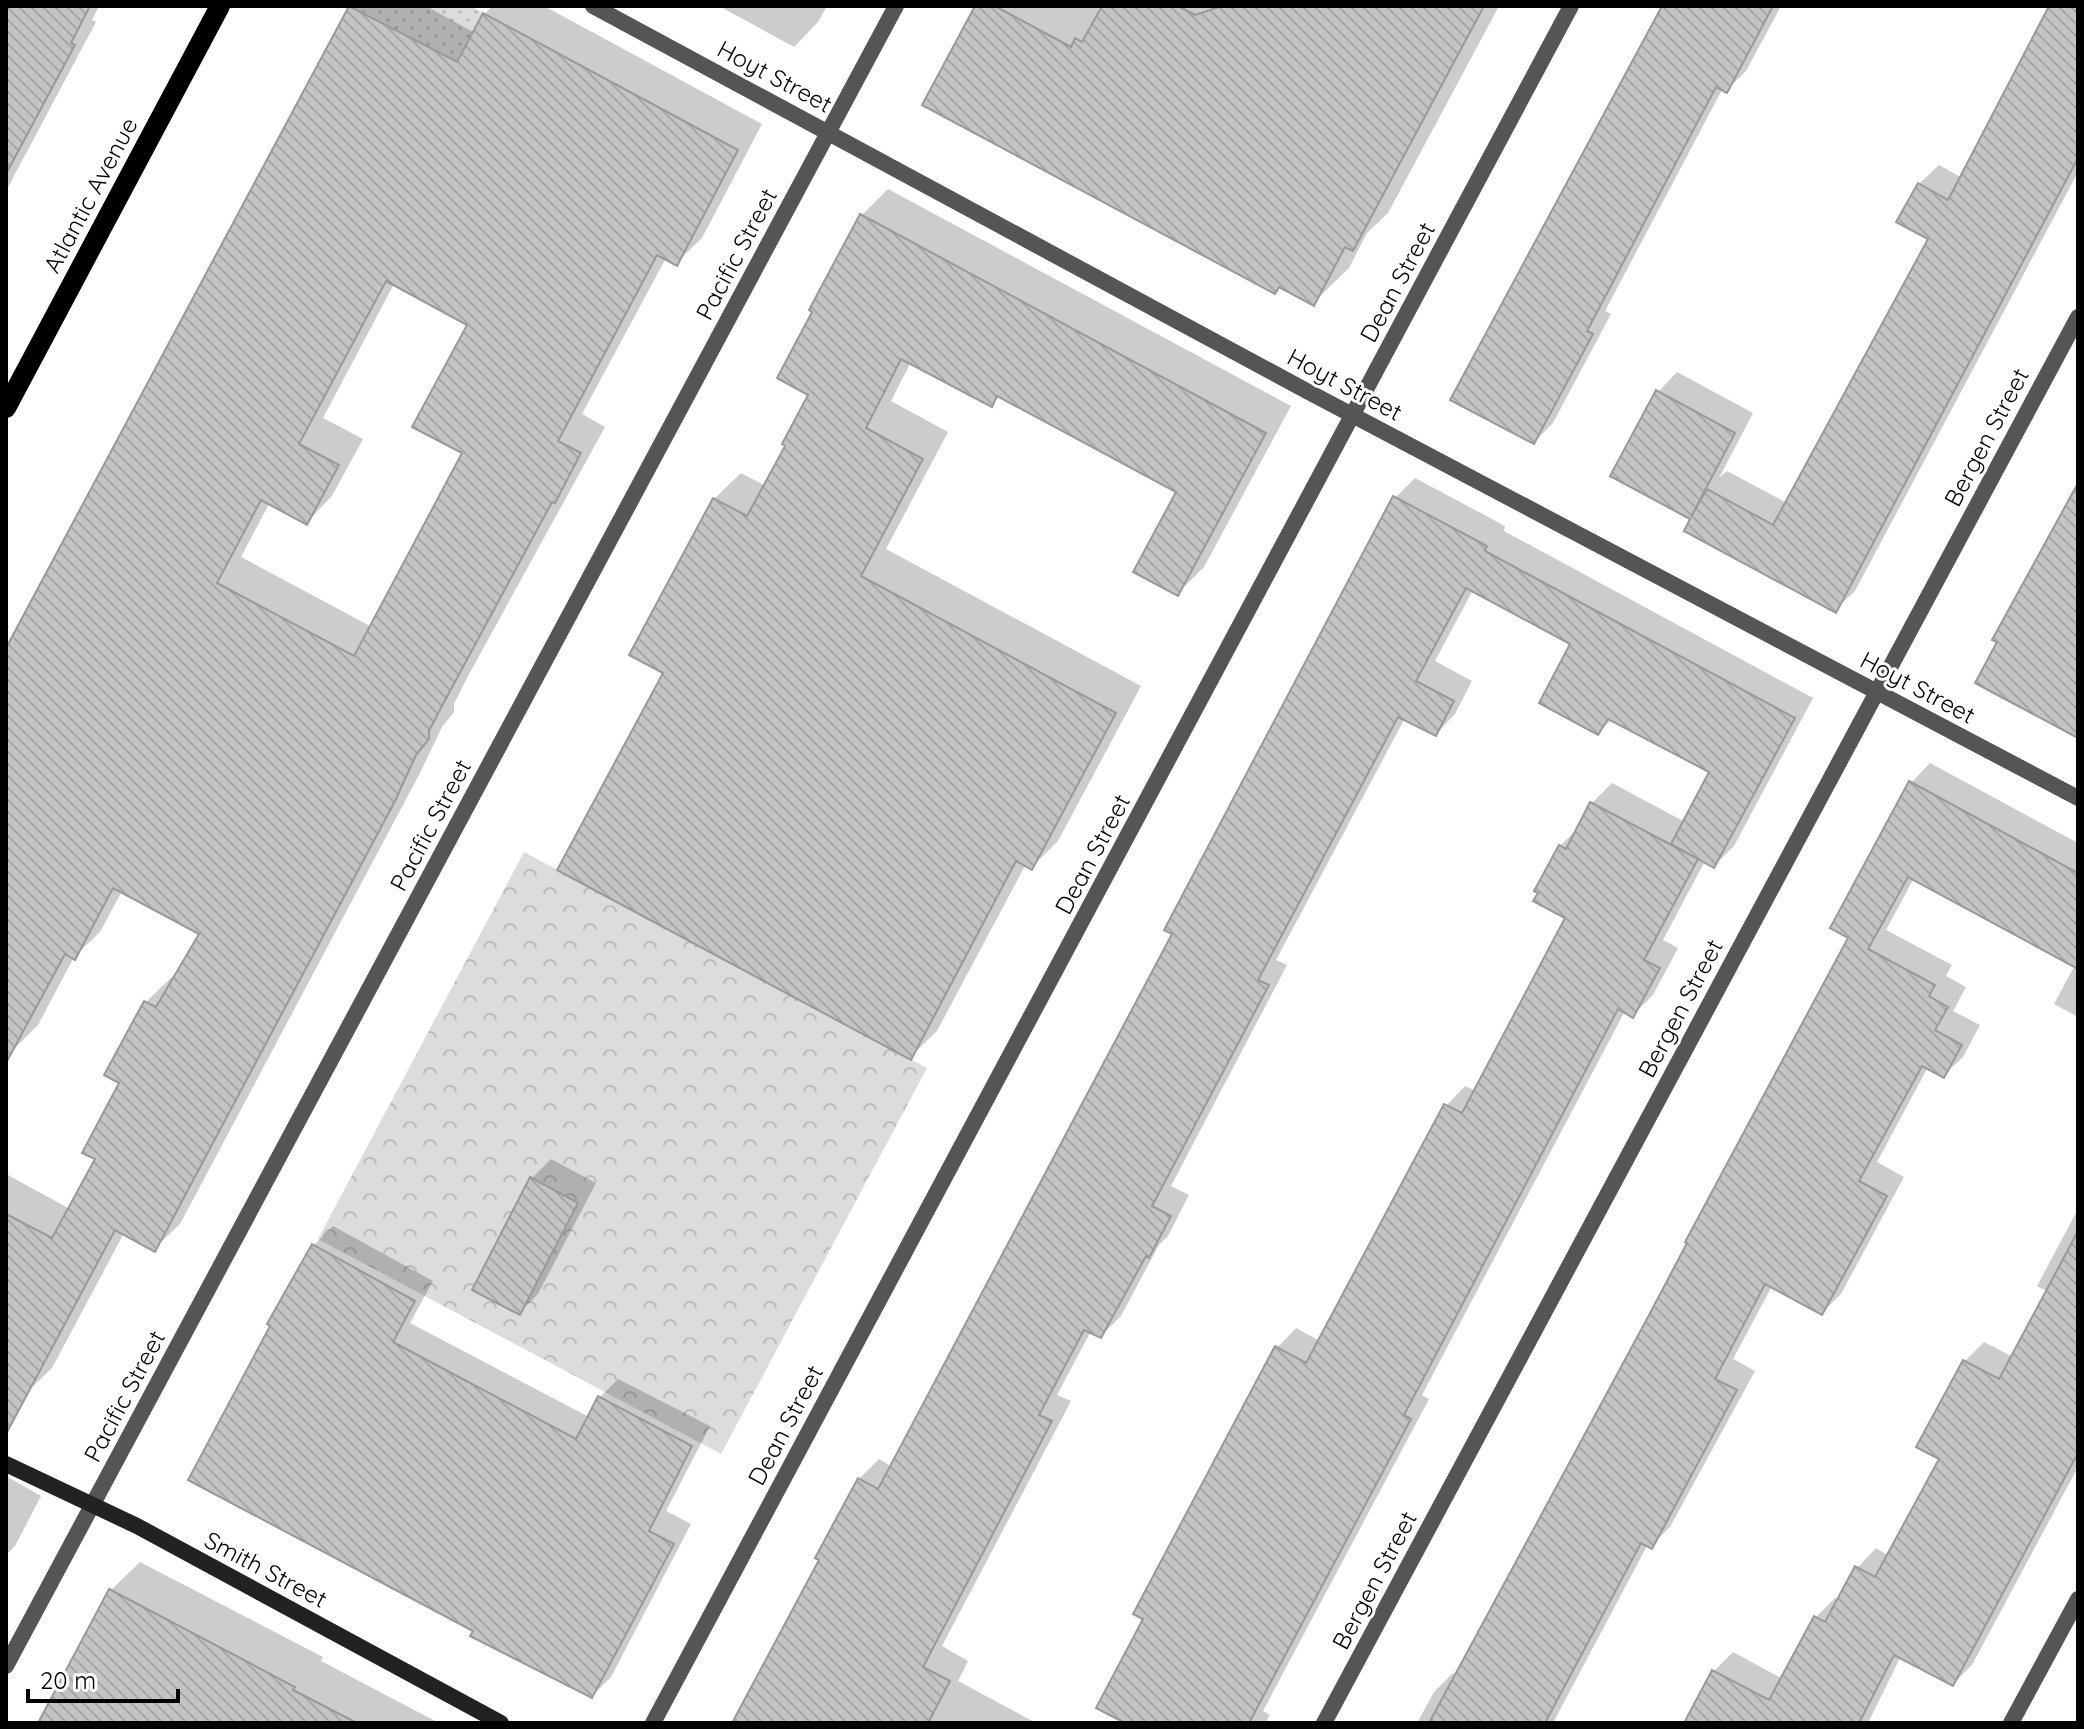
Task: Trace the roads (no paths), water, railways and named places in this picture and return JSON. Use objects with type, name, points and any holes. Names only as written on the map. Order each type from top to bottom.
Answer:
[{"type":"main road","name":"Atlantic Avenue","points":[[6,408],[220,6]]},
{"type":"street","name":"Hoyt Street","points":[[593,6],[1353,415],[2078,798]]},
{"type":"street","name":"Pacific Street","points":[[6,1666],[896,6]]},
{"type":"street","name":"Dean Street","points":[[653,1723],[1571,6]]},
{"type":"street","name":"Bergen Street","points":[[1324,1723],[2078,317]]},
{"type":"street","name":"Smith Street","points":[[6,1464],[137,1526],[501,1723]]},
{"type":"street","points":[[2011,1723],[2078,1599]]}]
